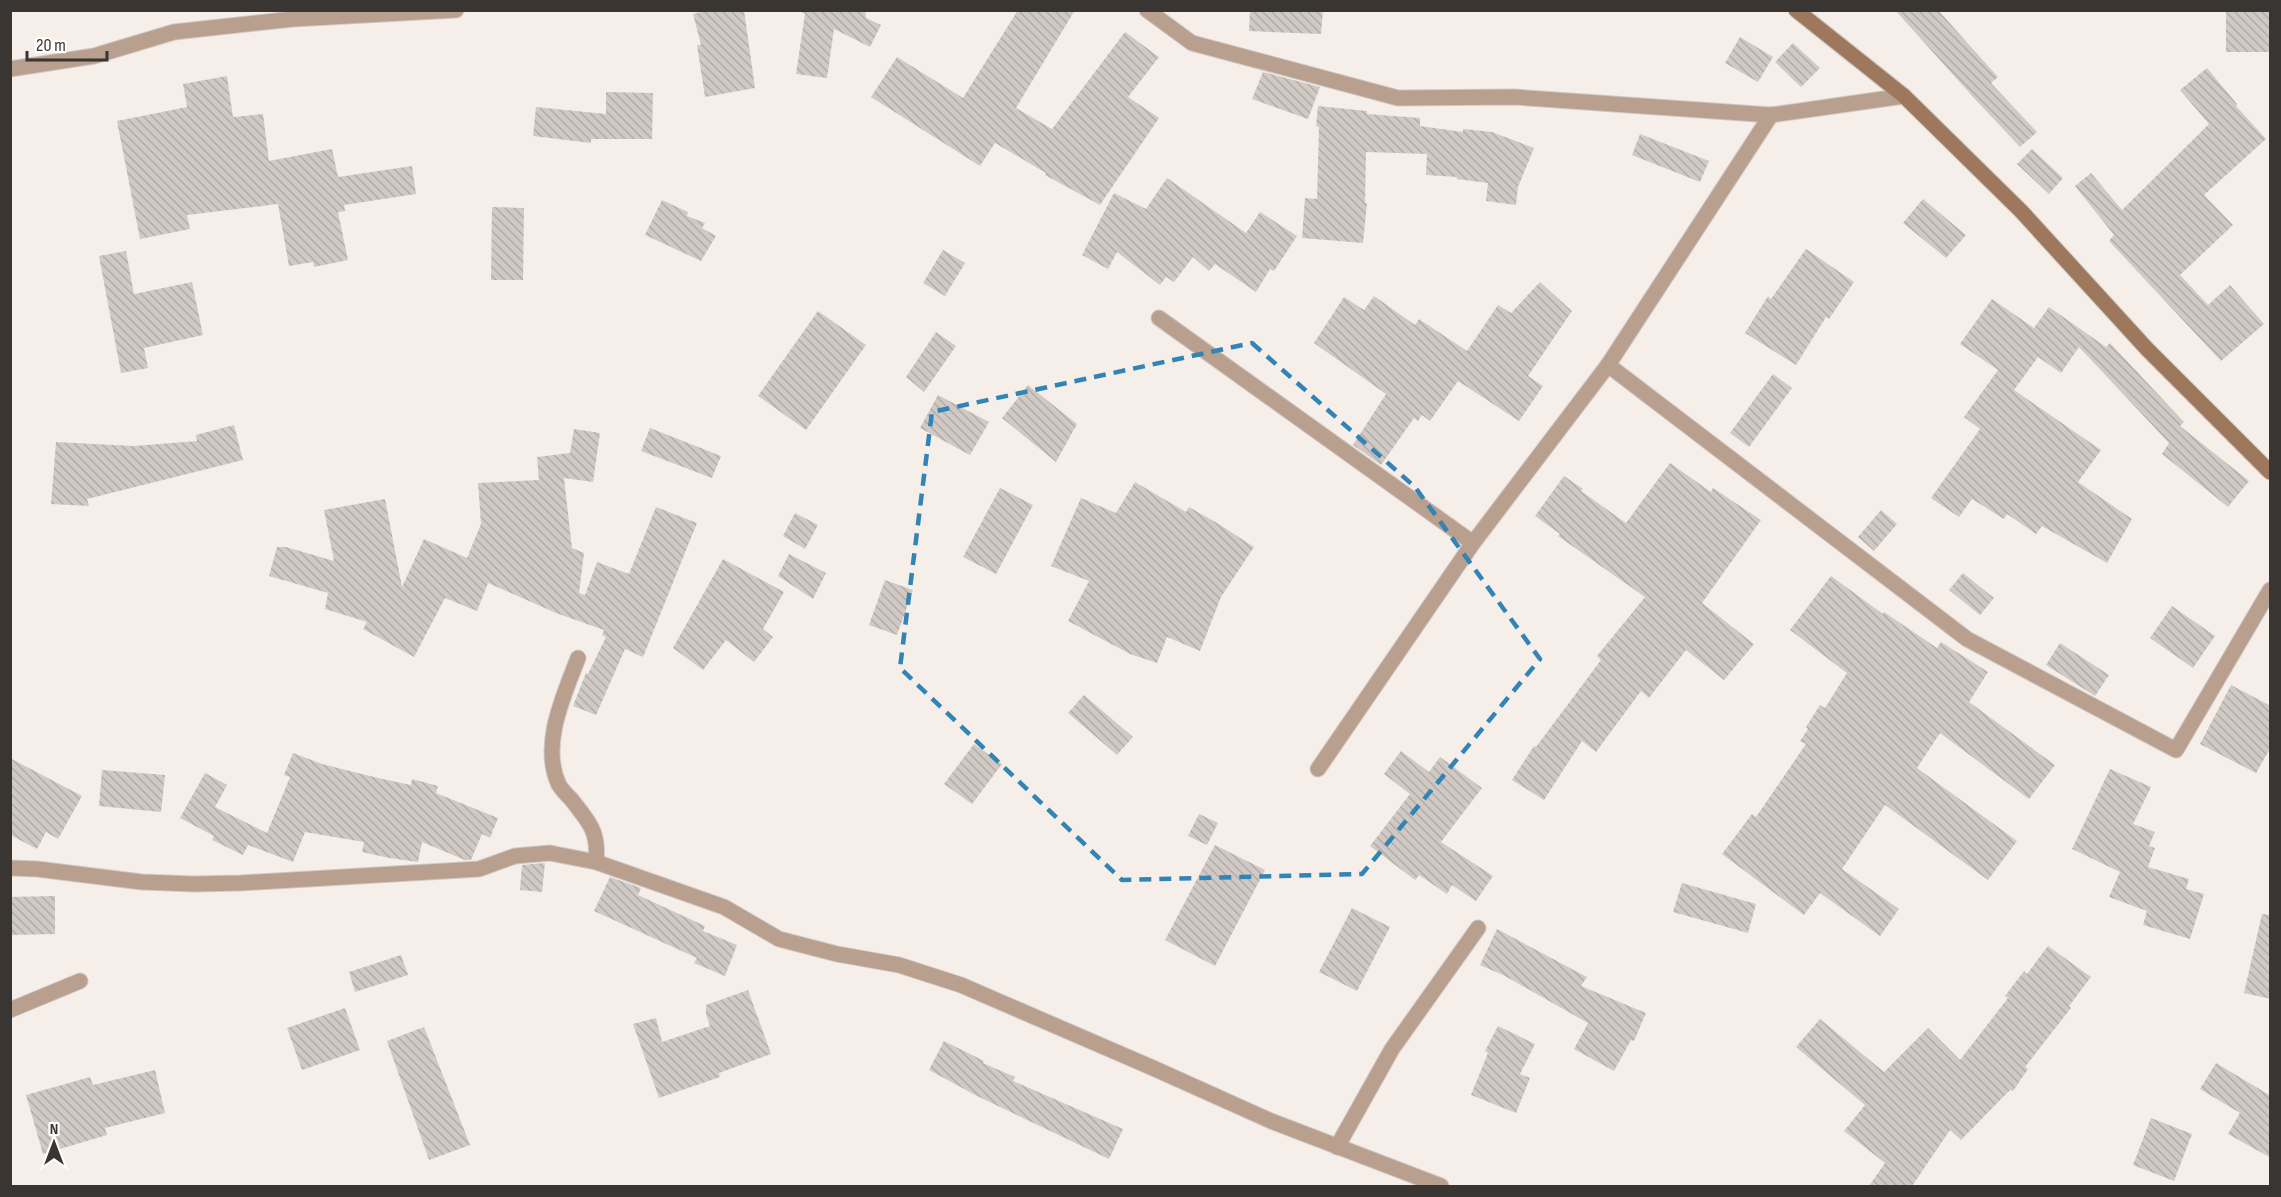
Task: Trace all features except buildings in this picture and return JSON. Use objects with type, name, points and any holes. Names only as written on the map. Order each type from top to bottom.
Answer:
[{"type":"street","points":[[10,69],[94,56],[174,32],[293,19],[456,10]]},
{"type":"street","points":[[1147,10],[1192,43],[1398,98],[1514,96],[1771,115],[1904,96]]},
{"type":"street","points":[[1796,10],[1904,96],[2021,211],[2147,350],[2271,472]]},
{"type":"street","points":[[1318,769],[1473,543],[1608,365],[1771,115]]},
{"type":"street","points":[[1159,318],[1473,543]]},
{"type":"street","points":[[1608,365],[1967,639],[2176,750],[2271,590]]},
{"type":"street","points":[[578,658],[559,708],[553,732],[554,763],[560,785],[595,833],[598,844],[596,862]]},
{"type":"street","points":[[10,868],[37,869],[142,882],[229,884],[479,869],[515,856],[550,853],[596,862],[724,907],[779,939],[837,954],[899,966],[961,985],[1271,1121],[1441,1186]]},
{"type":"street","points":[[1337,1147],[1392,1049],[1478,928]]},
{"type":"street","points":[[10,1010],[80,981]]},
{"type":"highlighted area","points":[[1252,343],[1415,487],[1540,659],[1362,874],[1122,880],[900,668],[932,412]]}]
